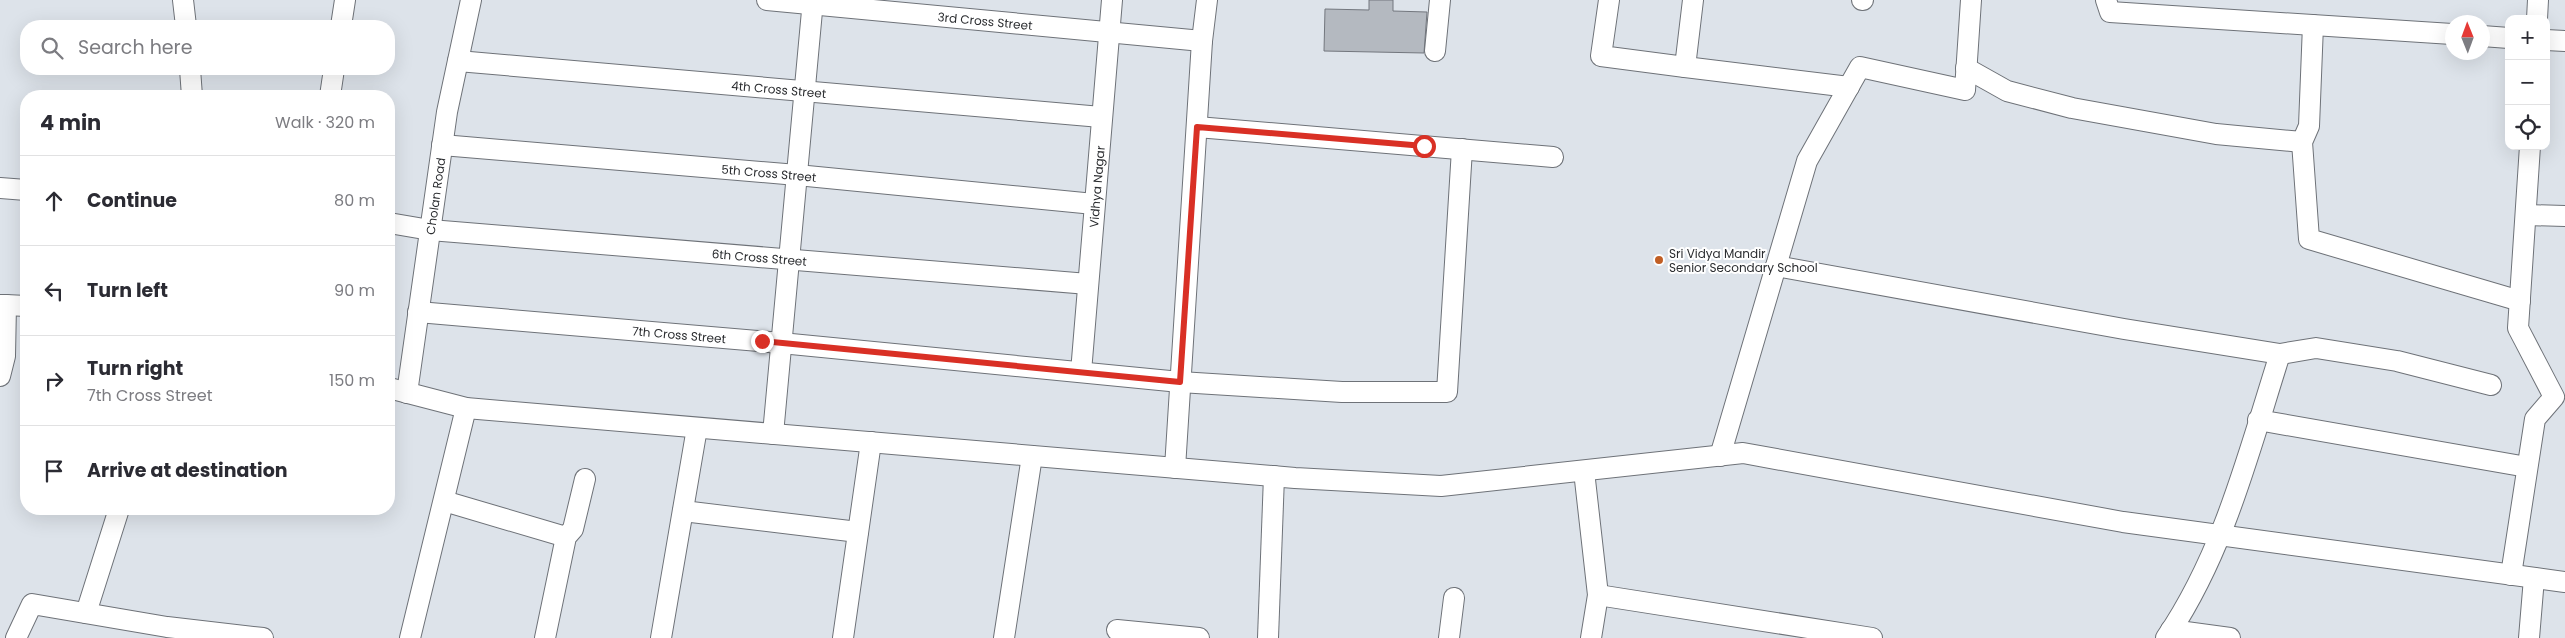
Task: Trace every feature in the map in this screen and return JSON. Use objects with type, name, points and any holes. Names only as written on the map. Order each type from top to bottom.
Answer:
[{"type":"street","points":[[182,0],[185,20]]},
{"type":"street","points":[[342,20],[345,0]]},
{"type":"street","name":"Cholan Road","points":[[398,390],[418,312],[442,145],[471,0]]},
{"type":"street","name":"3rd Cross Street","points":[[767,0],[812,2],[1202,41]]},
{"type":"street","name":"Vidhya Nagar","points":[[1082,372],[1101,117],[1112,0]]},
{"type":"street","points":[[1174,468],[1202,41],[1207,0]]},
{"type":"street","points":[[1434,51],[1440,0]]},
{"type":"street","points":[[1609,0],[1600,56],[1849,86]]},
{"type":"street","points":[[1685,67],[1693,0]]},
{"type":"street","points":[[1720,456],[1808,161],[1849,86],[1860,67],[1965,90],[1971,0]]},
{"type":"street","points":[[2106,0],[2110,12],[2445,34]]},
{"type":"street","points":[[2537,15],[2538,0]]},
{"type":"street","points":[[773,434],[812,2]]},
{"type":"street","points":[[2313,25],[2308,126],[2302,142],[2309,239],[2520,301]]},
{"type":"street","points":[[2490,37],[2505,38]]},
{"type":"street","points":[[2550,40],[2565,41]]},
{"type":"street","name":"4th Cross Street","points":[[458,61],[1101,117]]},
{"type":"street","points":[[1966,68],[2007,91],[2072,108],[2216,134],[2302,142]]},
{"type":"street","points":[[190,75],[192,90]]},
{"type":"street","points":[[331,90],[333,75]]},
{"type":"street","points":[[1197,127],[1553,157]]},
{"type":"street","name":"5th Cross Street","points":[[442,145],[797,175],[1094,204]]},
{"type":"street","name":"7th Cross Street","points":[[418,312],[781,343],[1180,382],[1342,392],[1447,392],[1462,149]]},
{"type":"street","points":[[2511,575],[2535,419],[2560,399],[2518,328],[2530,150]]},
{"type":"street","points":[[0,188],[20,190]]},
{"type":"street","points":[[2526,216],[2565,216]]},
{"type":"street","name":"6th Cross Street","points":[[395,224],[430,230],[1088,284]]},
{"type":"street","points":[[1776,266],[2124,329],[2280,354],[2316,348],[2397,361],[2491,385]]},
{"type":"street","points":[[0,376],[4,356],[3,305],[20,306]]},
{"type":"street","points":[[2168,634],[2183,612],[2221,535],[2280,354]]},
{"type":"street","points":[[398,390],[466,408],[1174,468],[1441,486],[1743,453],[2123,522],[2565,582]]},
{"type":"street","points":[[410,638],[466,408]]},
{"type":"street","points":[[2258,420],[2527,467]]},
{"type":"street","points":[[661,638],[698,428]]},
{"type":"street","points":[[843,638],[871,442]]},
{"type":"street","points":[[1004,638],[1032,456]]},
{"type":"street","points":[[1584,471],[1598,595],[1591,638]]},
{"type":"street","points":[[1268,638],[1274,476]]},
{"type":"street","points":[[545,638],[566,537],[573,529],[585,479]]},
{"type":"street","points":[[444,501],[566,537]]},
{"type":"street","points":[[683,512],[858,532]]},
{"type":"street","points":[[86,613],[117,515]]},
{"type":"street","points":[[2529,638],[2534,578]]},
{"type":"street","points":[[1598,595],[1872,638]]},
{"type":"street","points":[[1449,638],[1454,598]]},
{"type":"street","points":[[16,638],[32,604],[86,613],[144,631],[263,638]]},
{"type":"street","points":[[1117,630],[1199,638]]},
{"type":"street","points":[[2168,634],[2230,638]]},
{"type":"building","points":[[1369,0],[1393,0],[1393,11],[1427,12],[1424,53],[1324,51],[1325,9],[1369,10]]},
{"type":"place","name":"Sri Vidya Mandir Senior Secondary School","points":[[1659,260]]},
{"type":"route","points":[[762,341],[1180,382],[1197,127],[1424,146]]}]
